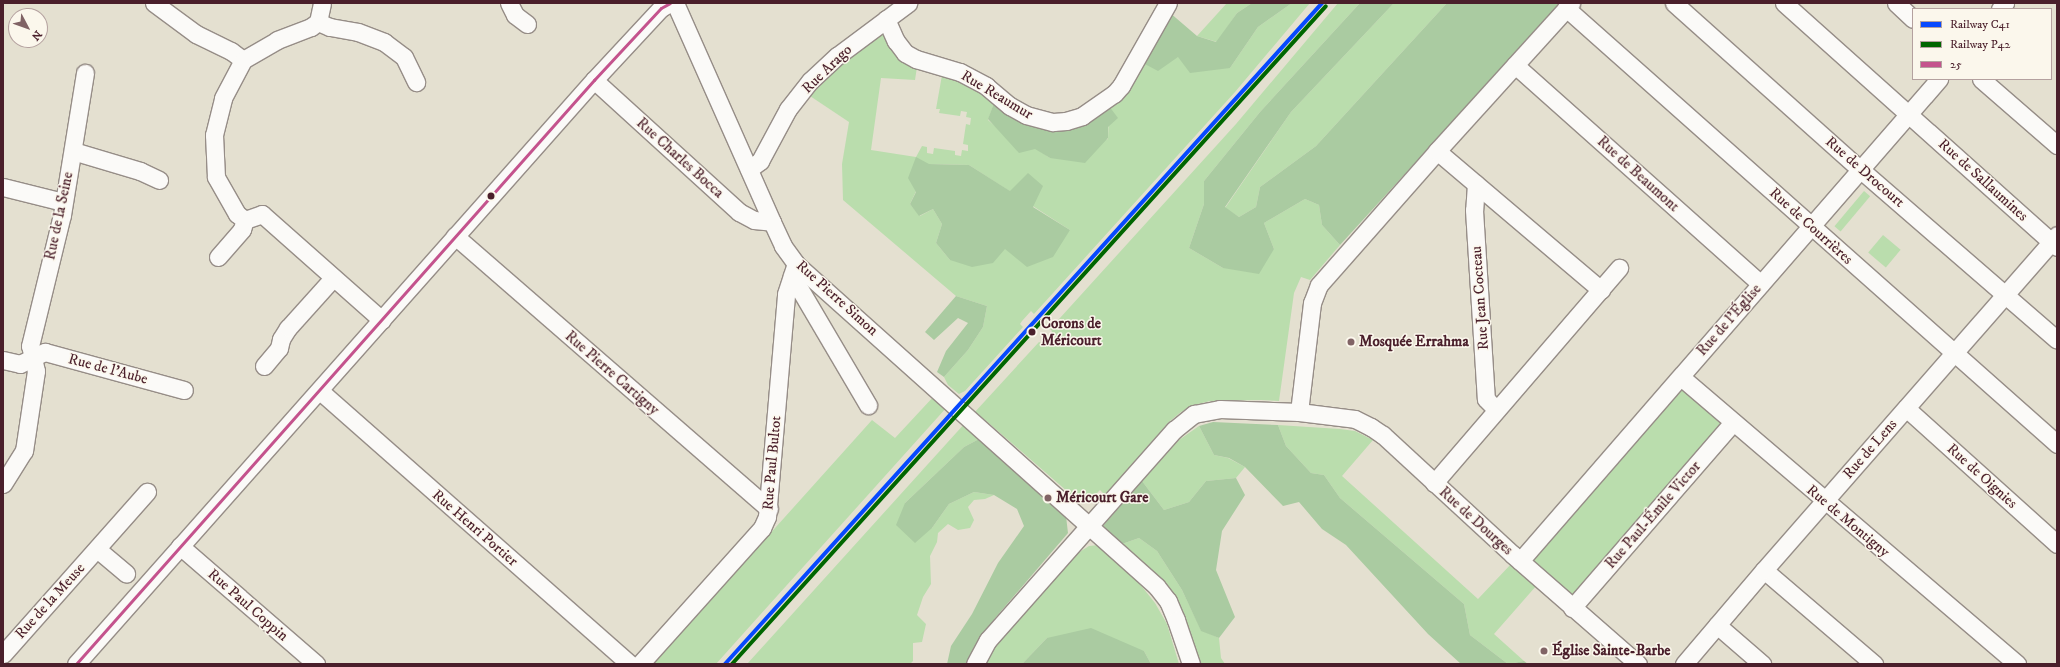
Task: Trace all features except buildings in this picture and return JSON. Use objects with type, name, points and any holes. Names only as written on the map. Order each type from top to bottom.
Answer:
[{"type":"street","points":[[154,3],[196,34],[231,51],[244,60]]},
{"type":"street","points":[[245,220],[237,214],[216,178],[214,135],[223,98],[244,60],[277,40],[311,27],[318,22],[322,3]]},
{"type":"street","points":[[509,3],[515,15],[528,24]]},
{"type":"street","points":[[76,664],[320,391],[594,80],[661,8],[670,3]]},
{"type":"street","name":"Rue Pierre Simon","points":[[675,3],[794,270],[1140,570],[1157,587],[1168,601],[1191,664]]},
{"type":"street","name":"Rue Arago","points":[[749,169],[760,161],[788,109],[810,82],[837,56],[908,3]]},
{"type":"street","name":"Rue Reaumur","points":[[886,19],[896,41],[905,53],[916,59],[960,72],[986,86],[1010,106],[1026,115],[1053,122],[1066,121],[1082,116],[1114,94],[1122,86],[1168,3]]},
{"type":"street","name":"Rue de Drocourt","points":[[1674,3],[1861,170],[2057,340]]},
{"type":"street","name":"Rue de Sallaumines","points":[[1784,3],[2055,241]]},
{"type":"street","points":[[1896,3],[1912,18]]},
{"type":"street","points":[[1299,412],[1312,303],[1319,285],[1437,151],[1569,5]]},
{"type":"street","name":"Rue de Courrières","points":[[1569,5],[1812,226],[2057,444]]},
{"type":"street","points":[[318,22],[330,27],[358,32],[384,42],[404,57],[416,82]]},
{"type":"street","name":"Rue de Beaumont","points":[[1515,64],[1761,284]]},
{"type":"street","name":"Rue de la Seine","points":[[3,484],[24,451],[36,371],[30,346],[62,216],[63,202],[73,151],[85,73]]},
{"type":"street","name":"Rue Charles Bocca","points":[[594,80],[739,212],[754,220],[772,222]]},
{"type":"street","name":"Rue de l'Église","points":[[1520,561],[1938,80]]},
{"type":"street","points":[[1982,80],[2057,145]]},
{"type":"street","points":[[73,151],[140,171],[159,180]]},
{"type":"street","points":[[1437,151],[1601,290]]},
{"type":"street","name":"Rue Jean Cocteau","points":[[1476,184],[1474,210],[1486,399],[1496,409]]},
{"type":"street","points":[[3,187],[63,202]]},
{"type":"street","points":[[245,220],[262,214],[382,320]]},
{"type":"street","points":[[218,258],[242,229],[245,220]]},
{"type":"street","name":"Rue Pierre Cartigny","points":[[455,236],[769,509]]},
{"type":"street","name":"Rue de Lens","points":[[1684,664],[1824,501],[2055,241]]},
{"type":"street","points":[[1434,483],[1496,409],[1619,268]]},
{"type":"street","points":[[794,270],[868,405]]},
{"type":"street","name":"Rue Paul Bultot","points":[[640,664],[762,528],[769,509],[786,294],[794,270]]},
{"type":"street","points":[[264,366],[279,348],[281,339],[288,328],[333,278]]},
{"type":"street","name":"Rue de l'Aube","points":[[33,358],[45,352],[184,390]]},
{"type":"street","points":[[3,360],[20,364],[33,358]]},
{"type":"street","name":"Rue de Montigny","points":[[1680,376],[1824,501],[2017,664]]},
{"type":"street","name":"Rue Henri Portier","points":[[320,391],[630,664]]},
{"type":"street","name":"Rue de Oignies","points":[[1906,408],[2057,544]]},
{"type":"street","name":"Rue de Dourges","points":[[975,664],[988,640],[1174,430],[1194,414],[1220,409],[1299,412],[1354,419],[1372,427],[1383,435],[1572,608],[1638,664]]},
{"type":"street","name":"Rue Paul-Émile Victor","points":[[1572,608],[1733,422]]},
{"type":"street","name":"Rue de la Meuse","points":[[3,654],[147,492]]},
{"type":"street","name":"Rue Paul Coppin","points":[[180,546],[316,664]]},
{"type":"street","name":"Rue de la Meuse","points":[[97,549],[126,574]]},
{"type":"street","points":[[1764,570],[1874,664]]},
{"type":"street","points":[[1717,625],[1762,664]]},
{"type":"green space","points":[[1227,3],[1252,3],[1237,13],[1217,42],[1197,36]]},
{"type":"green space","points":[[1252,3],[1292,3],[1258,27],[1230,68],[1190,73],[1178,57],[1158,71],[1141,62],[1169,12],[1197,36],[1216,42],[1237,13]]},
{"type":"green space","points":[[1292,3],[1310,3],[1235,92],[1034,314],[1031,311],[1022,321],[1020,324],[1023,327],[965,391],[959,394],[948,385],[944,377],[968,350],[983,327],[987,306],[956,296],[843,200],[842,164],[849,122],[810,96],[843,63],[884,33],[917,67],[915,80],[881,78],[871,150],[916,157],[922,146],[927,147],[927,153],[933,154],[934,148],[955,151],[955,155],[961,156],[962,150],[968,151],[968,145],[963,144],[966,124],[970,125],[971,118],[966,117],[967,112],[961,111],[960,116],[939,113],[940,109],[936,109],[942,75],[956,79],[980,92],[994,103],[988,120],[1005,135],[1035,148],[1050,158],[1108,139],[1109,106],[1141,62],[1178,57],[1230,68],[1258,27]],"holes":[[[929,164],[969,165],[1070,230],[1005,249],[950,260],[936,243],[942,224],[933,209],[920,216],[910,204]]]},
{"type":"green space","points":[[1338,3],[1360,3],[1260,112],[1204,181],[1204,204],[1189,248],[1223,268],[1274,249],[1264,223],[1305,199],[1319,205],[1322,225],[1340,245],[1310,280],[1301,277],[1294,293],[1279,401],[1210,401],[1194,405],[1181,412],[1170,421],[1105,495],[1100,490],[1090,500],[1083,501],[1076,499],[984,419],[974,413],[1039,342],[1041,343],[1050,335],[1052,331],[1050,329],[1236,124]]},
{"type":"green space","points":[[1360,3],[1394,3],[1291,112],[1225,207],[1239,217],[1256,207],[1260,187],[1316,146],[1447,3],[1561,3],[1340,245],[1322,225],[1319,205],[1305,199],[1264,223],[1274,249],[1259,274],[1223,268],[1189,248],[1204,204],[1204,181],[1260,112]]},
{"type":"green space","points":[[1394,3],[1447,3],[1316,146],[1260,187],[1256,207],[1239,217],[1225,208],[1291,112]]},
{"type":"green space","points":[[994,103],[1023,121],[1109,106],[1118,118],[1108,127],[1108,138],[1085,163],[1050,158],[1035,149],[1019,153],[988,119]]},
{"type":"green space","points":[[916,157],[929,164],[969,165],[1010,191],[1028,173],[1043,186],[1033,207],[1070,230],[1053,257],[1027,267],[1005,249],[993,263],[972,267],[950,260],[936,243],[942,224],[933,209],[919,216],[910,204],[916,192],[908,178]]},
{"type":"green space","points":[[1864,191],[1870,196],[1841,231],[1834,226]]},
{"type":"green space","points":[[1883,235],[1901,250],[1886,267],[1868,253]]},
{"type":"green space","points":[[956,296],[987,306],[983,327],[968,350],[944,377],[937,372],[946,351],[968,323],[958,318],[934,340],[925,332]]},
{"type":"green space","points":[[1682,389],[1724,425],[1573,598],[1532,562]]},
{"type":"green space","points":[[935,395],[947,407],[716,664],[653,664],[872,420],[895,438]]},
{"type":"green space","points":[[966,422],[979,439],[964,447],[905,503],[932,528],[949,504],[974,492],[994,495],[985,499],[974,500],[968,507],[974,520],[970,528],[958,530],[948,524],[938,533],[937,542],[930,556],[931,584],[923,597],[917,615],[926,624],[922,642],[913,643],[913,661],[910,664],[747,664]]},
{"type":"green space","points":[[1213,422],[1278,425],[1286,446],[1311,473],[1324,475],[1340,498],[1464,604],[1470,635],[1508,664],[1461,664],[1428,634],[1346,545],[1322,529],[1299,502],[1283,506],[1245,467],[1229,458],[1214,455],[1199,426]]},
{"type":"green space","points":[[1278,425],[1355,431],[1373,440],[1342,476],[1478,599],[1512,563],[1537,585],[1494,634],[1524,661],[1508,664],[1470,635],[1464,604],[1340,498],[1324,475],[1311,473],[1286,446]]},
{"type":"green space","points":[[1199,426],[1214,455],[1228,458],[1245,467],[1236,478],[1206,481],[1189,502],[1164,510],[1142,481],[1179,440]]},
{"type":"green space","points":[[979,439],[1066,516],[1068,533],[996,617],[974,647],[966,664],[947,664],[951,646],[972,614],[998,563],[1024,526],[1017,509],[994,495],[974,492],[949,504],[932,528],[915,543],[896,525],[905,503],[964,447]]},
{"type":"green space","points":[[1236,478],[1245,495],[1222,531],[1216,570],[1235,617],[1219,638],[1201,631],[1182,590],[1157,551],[1139,538],[1122,544],[1103,526],[1142,481],[1164,510],[1189,502],[1206,481]]},
{"type":"green space","points":[[1139,538],[1157,551],[1182,590],[1201,630],[1219,638],[1221,658],[1225,664],[1199,664],[1190,631],[1174,597],[1162,580],[1122,544]]},
{"type":"green space","points":[[1099,545],[1135,578],[1155,603],[1167,624],[1179,664],[1151,664],[1144,651],[1047,638],[1022,664],[985,664],[998,642],[1078,553],[1089,546]]},
{"type":"green space","points":[[1091,628],[1144,651],[1151,664],[1022,664],[1047,638]]},
{"type":"green space","points":[[1524,661],[1528,664],[1508,664]]},
{"type":"rail line","name":"C41","points":[[725,664],[1322,3]]},
{"type":"rail line","name":"P42","points":[[732,664],[1326,6]]},
{"type":"transit line","name":"25","points":[[76,664],[594,80],[661,8],[670,3]]},
{"type":"place","name":"Corons de Méricourt","points":[[1032,332]]},
{"type":"place","name":"Mosquée Errahma","points":[[1351,342]]},
{"type":"place","name":"Méricourt Gare","points":[[1048,498]]},
{"type":"place","name":"Église Sainte-Barbe","points":[[1544,651]]}]
